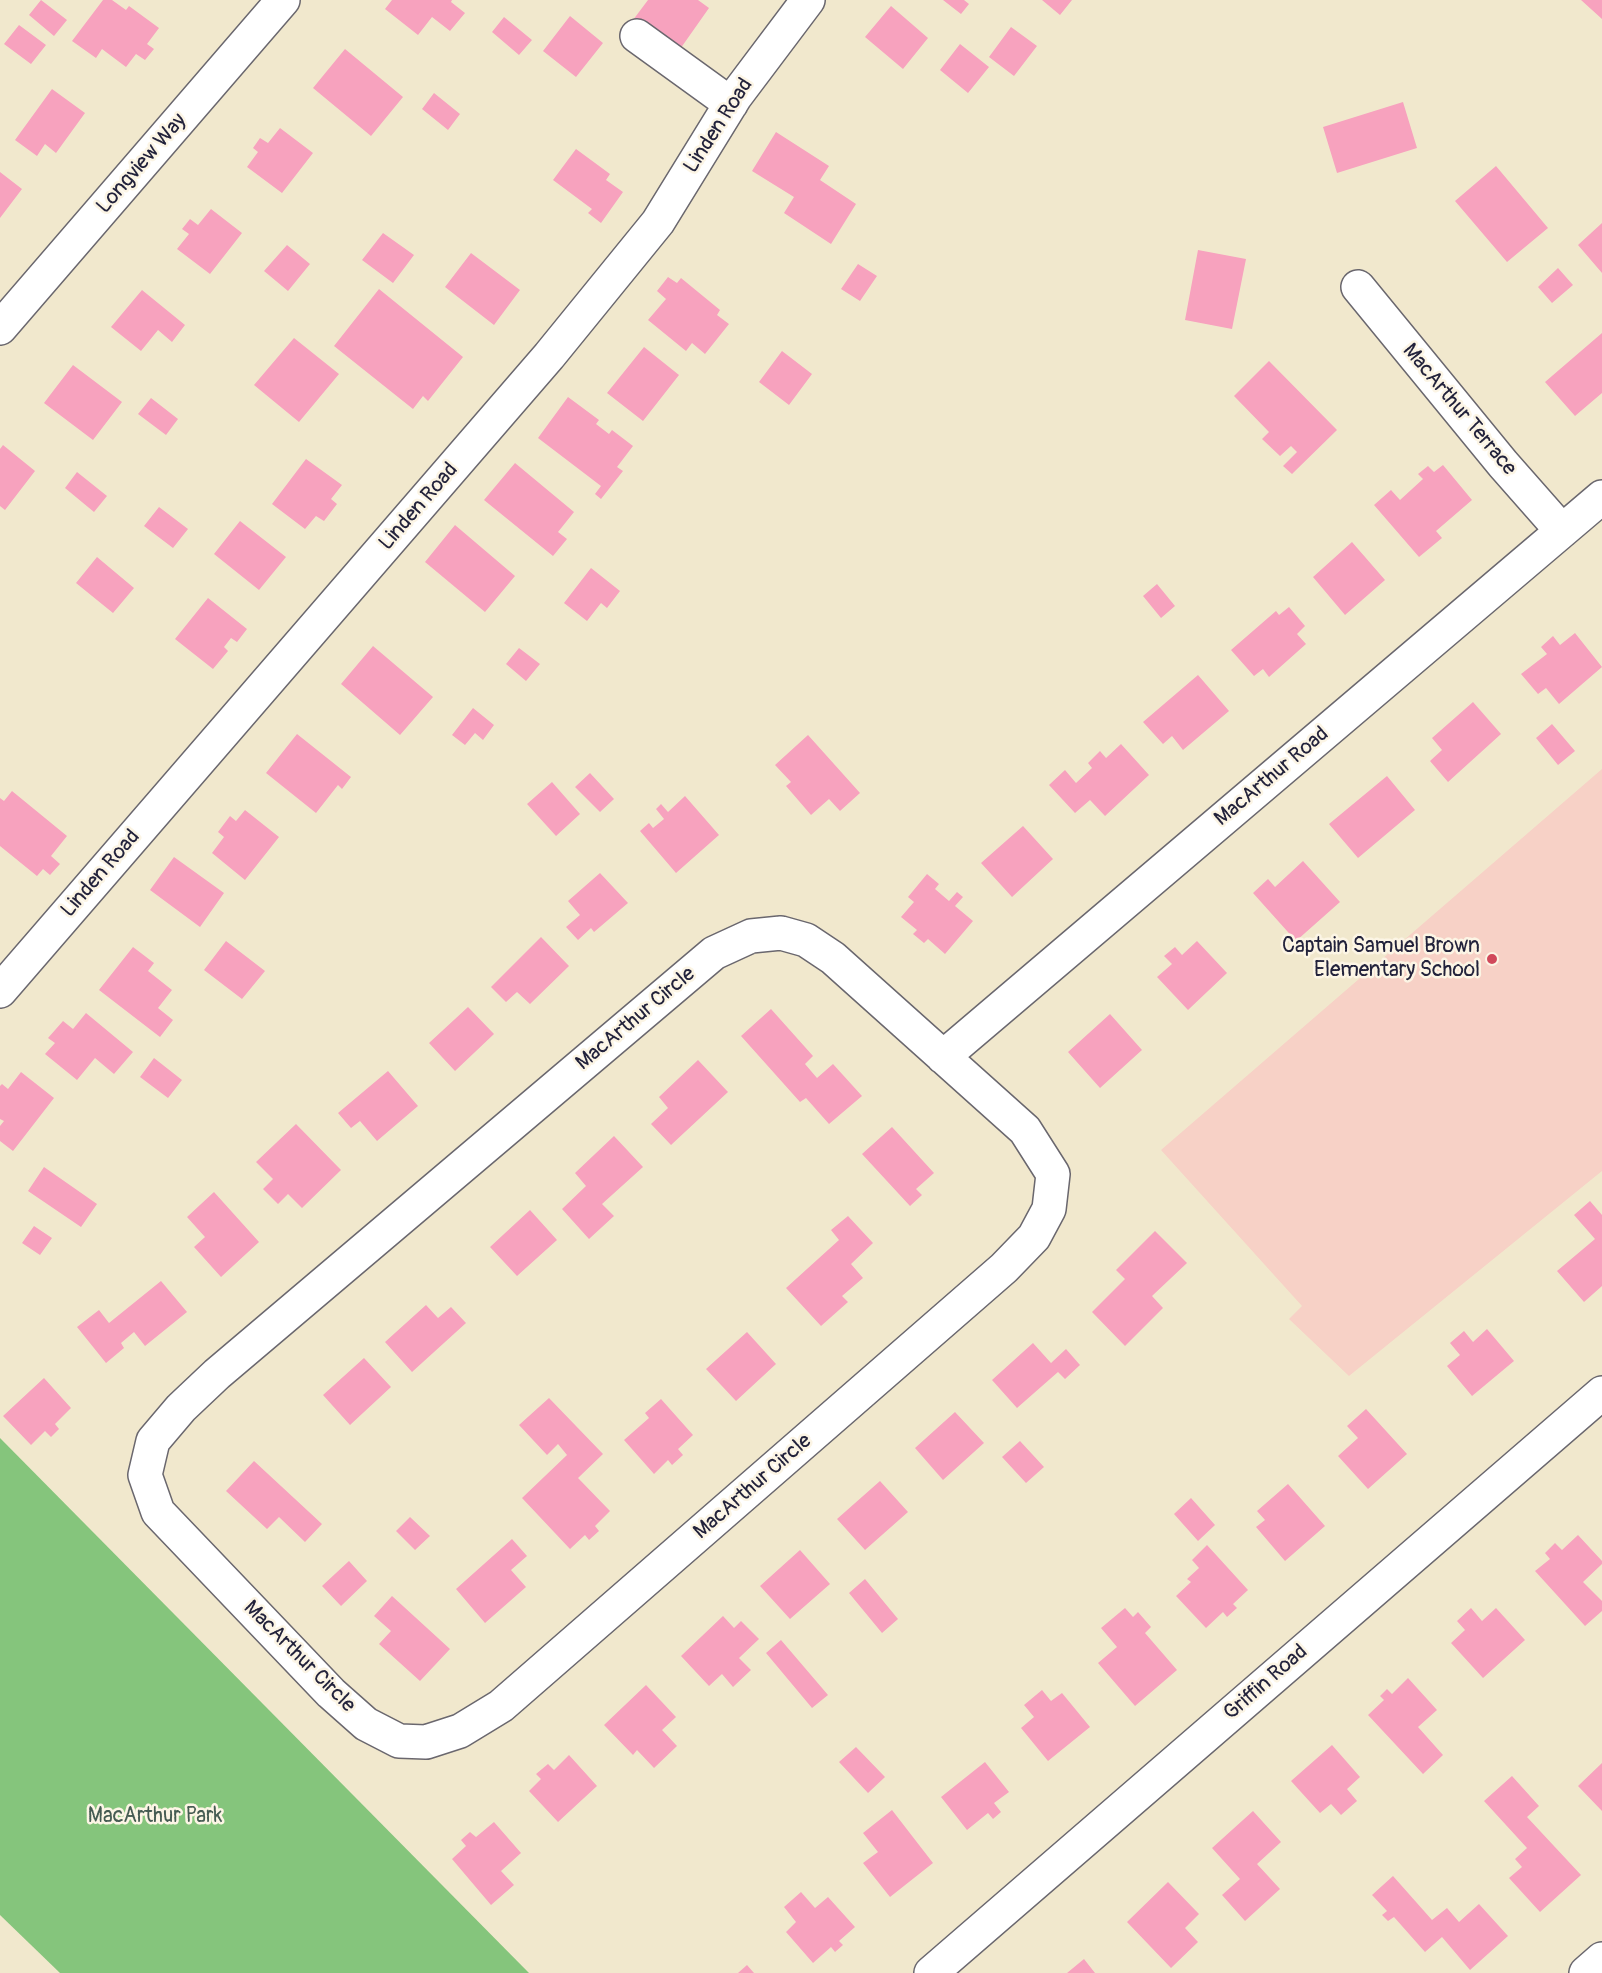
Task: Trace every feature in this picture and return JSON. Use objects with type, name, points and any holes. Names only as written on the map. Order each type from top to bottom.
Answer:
[{"type":"street","name":"Longview Way","points":[[0,328],[283,0]]},
{"type":"street","name":"Linden Road","points":[[0,991],[549,356],[658,222],[731,104],[808,0]]},
{"type":"street","points":[[637,36],[731,104]]},
{"type":"street","name":"MacArthur Terrace","points":[[1358,287],[1503,464],[1562,531]]},
{"type":"street","name":"MacArthur Road","points":[[943,1057],[1602,497]]},
{"type":"street","name":"MacArthur Circle","points":[[781,933],[806,940],[833,958],[943,1057],[1025,1130],[1053,1174],[1049,1209],[1034,1237],[969,1299],[501,1706],[460,1731],[426,1742],[399,1741],[366,1724],[332,1694],[158,1512],[145,1475],[153,1441],[181,1408],[217,1374],[714,953],[752,936],[781,933]]},
{"type":"street","name":"Griffin Road","points":[[931,1973],[1602,1393]]},
{"type":"street","points":[[1586,1973],[1602,1959]]},
{"type":"shaded area","name":"Captain Samuel Brown Elementary School","points":[[1602,769],[1602,1171],[1349,1376],[1289,1319],[1302,1306],[1161,1150]]},
{"type":"green space","name":"MacArthur Park","points":[[0,1438],[529,1973],[60,1973],[0,1915]]},
{"type":"building","points":[[41,0],[67,20],[54,36],[29,15]]},
{"type":"building","points":[[103,0],[112,0],[126,10],[129,6],[159,28],[147,44],[154,49],[145,60],[136,54],[126,67],[102,49],[96,58],[72,41]]},
{"type":"building","points":[[392,0],[452,0],[451,2],[465,13],[450,31],[432,17],[418,35],[385,9]]},
{"type":"building","points":[[648,0],[698,0],[709,8],[678,52],[633,20]]},
{"type":"building","points":[[943,0],[964,0],[969,4],[961,14]]},
{"type":"building","points":[[1042,0],[1072,0],[1060,15]]},
{"type":"building","points":[[1581,0],[1602,0],[1602,19]]},
{"type":"building","points":[[891,6],[928,38],[903,69],[865,37]]},
{"type":"building","points":[[570,16],[603,43],[576,77],[543,51]]},
{"type":"building","points":[[504,17],[532,40],[519,55],[492,32]]},
{"type":"building","points":[[19,25],[46,45],[31,64],[4,44]]},
{"type":"building","points":[[1011,27],[1037,46],[1014,76],[989,57]]},
{"type":"building","points":[[960,44],[989,67],[968,93],[940,70]]},
{"type":"building","points":[[345,49],[403,97],[371,136],[313,88]]},
{"type":"building","points":[[52,89],[85,113],[56,153],[45,144],[37,156],[15,140]]},
{"type":"building","points":[[434,93],[460,114],[448,130],[422,109]]},
{"type":"building","points":[[1403,102],[1417,148],[1337,173],[1323,127]]},
{"type":"building","points":[[280,128],[313,153],[282,193],[247,167],[258,152],[253,148],[260,138],[268,143]]},
{"type":"building","points":[[776,132],[829,166],[820,180],[856,204],[831,244],[784,213],[794,197],[752,171]]},
{"type":"building","points":[[576,149],[610,174],[606,180],[623,192],[601,223],[588,213],[592,209],[553,180]]},
{"type":"building","points":[[1496,166],[1548,228],[1507,262],[1455,201]]},
{"type":"building","points":[[0,172],[22,189],[0,218]]},
{"type":"building","points":[[211,209],[242,233],[210,274],[177,249],[189,234],[182,229],[190,219],[198,225]]},
{"type":"building","points":[[1602,223],[1602,273],[1578,245]]},
{"type":"building","points":[[383,233],[414,255],[393,283],[362,260]]},
{"type":"building","points":[[287,245],[310,264],[288,291],[264,271]]},
{"type":"building","points":[[1198,250],[1246,259],[1232,329],[1185,320]]},
{"type":"building","points":[[471,253],[520,290],[494,325],[445,287]]},
{"type":"building","points":[[858,264],[877,276],[860,301],[841,289]]},
{"type":"building","points":[[1558,268],[1573,285],[1552,303],[1538,287]]},
{"type":"building","points":[[668,277],[677,283],[681,278],[720,310],[717,315],[729,324],[705,354],[692,343],[686,351],[648,320],[666,299],[657,291]]},
{"type":"building","points":[[379,289],[463,357],[428,401],[423,396],[413,409],[334,346]]},
{"type":"building","points":[[142,290],[185,325],[172,342],[158,330],[141,351],[111,327]]},
{"type":"building","points":[[1602,333],[1602,393],[1575,416],[1545,382]]},
{"type":"building","points":[[294,338],[339,374],[299,422],[254,385]]},
{"type":"building","points":[[644,347],[679,375],[643,421],[607,393]]},
{"type":"building","points":[[782,351],[812,374],[789,405],[759,382]]},
{"type":"building","points":[[1269,361],[1337,430],[1292,474],[1283,466],[1297,452],[1291,446],[1280,456],[1262,439],[1269,432],[1234,396]]},
{"type":"building","points":[[73,365],[122,402],[93,440],[44,403]]},
{"type":"building","points":[[568,397],[599,420],[596,424],[609,434],[612,430],[633,446],[617,467],[623,471],[601,499],[595,494],[601,486],[538,438]]},
{"type":"building","points":[[151,398],[178,419],[166,435],[138,414]]},
{"type":"building","points":[[3,445],[35,471],[5,510],[0,506],[0,449]]},
{"type":"building","points":[[306,459],[342,485],[331,499],[337,504],[324,521],[316,516],[305,529],[272,504]]},
{"type":"building","points":[[515,463],[574,512],[558,532],[567,539],[553,556],[484,500]]},
{"type":"building","points":[[1443,465],[1472,500],[1436,531],[1442,538],[1419,557],[1374,505],[1391,490],[1400,500],[1423,479],[1418,474],[1428,466],[1434,472]]},
{"type":"building","points":[[77,472],[107,496],[94,512],[65,488]]},
{"type":"building","points":[[159,507],[188,529],[173,548],[144,526]]},
{"type":"building","points":[[240,521],[286,557],[259,590],[214,554]]},
{"type":"building","points":[[455,525],[515,576],[485,612],[425,562]]},
{"type":"building","points":[[1352,542],[1385,580],[1345,615],[1313,577]]},
{"type":"building","points":[[97,557],[134,588],[113,613],[76,583]]},
{"type":"building","points":[[591,568],[620,591],[607,608],[601,603],[587,621],[564,603]]},
{"type":"building","points":[[1157,584],[1175,606],[1161,618],[1143,596]]},
{"type":"building","points":[[208,598],[247,629],[237,642],[231,638],[224,647],[228,651],[213,669],[175,639]]},
{"type":"building","points":[[1289,607],[1305,626],[1297,634],[1306,644],[1269,677],[1263,669],[1254,676],[1231,650],[1276,611],[1279,615]]},
{"type":"building","points":[[1575,633],[1602,667],[1559,704],[1546,688],[1538,694],[1521,674],[1547,654],[1541,647],[1553,636],[1560,645]]},
{"type":"building","points":[[373,646],[433,697],[400,735],[341,684]]},
{"type":"building","points":[[519,648],[540,664],[526,681],[506,664]]},
{"type":"building","points":[[1198,675],[1229,711],[1183,750],[1172,736],[1163,744],[1143,722]]},
{"type":"building","points":[[1473,702],[1501,734],[1448,782],[1430,761],[1442,750],[1432,738]]},
{"type":"building","points":[[473,708],[494,725],[483,740],[475,733],[465,745],[452,735]]},
{"type":"building","points":[[1552,724],[1575,751],[1558,765],[1536,738]]},
{"type":"building","points":[[297,734],[351,777],[342,789],[338,785],[316,813],[266,773]]},
{"type":"building","points":[[808,735],[860,793],[840,811],[829,799],[811,815],[786,786],[791,782],[775,765]]},
{"type":"building","points":[[1121,744],[1149,775],[1105,816],[1090,800],[1075,813],[1049,785],[1065,770],[1076,783],[1092,768],[1088,763],[1100,751],[1106,758]]},
{"type":"building","points":[[590,773],[614,799],[600,812],[575,787]]},
{"type":"building","points":[[1387,776],[1415,810],[1358,858],[1329,824]]},
{"type":"building","points":[[552,782],[580,814],[556,836],[527,804]]},
{"type":"building","points":[[12,791],[67,836],[51,856],[60,864],[50,875],[43,869],[37,876],[0,846],[0,798],[4,801]]},
{"type":"building","points":[[685,796],[719,835],[676,873],[640,831],[649,823],[653,828],[664,819],[656,809],[661,804],[668,812]]},
{"type":"building","points":[[245,810],[279,837],[245,880],[212,853],[224,837],[218,832],[230,816],[236,821]]},
{"type":"building","points":[[1023,826],[1053,859],[1012,897],[981,863]]},
{"type":"building","points":[[174,857],[224,893],[200,927],[150,890]]},
{"type":"building","points":[[1303,861],[1340,902],[1296,941],[1253,893],[1268,879],[1275,887]]},
{"type":"building","points":[[600,873],[628,903],[594,932],[591,928],[578,940],[566,927],[580,915],[568,901]]},
{"type":"building","points":[[927,874],[939,884],[935,889],[949,901],[957,892],[963,897],[955,906],[973,921],[945,954],[928,939],[924,943],[913,934],[917,930],[901,917],[914,902],[908,897]]},
{"type":"building","points":[[541,937],[569,966],[530,1004],[517,992],[506,1002],[491,987]]},
{"type":"building","points":[[226,941],[265,971],[242,999],[204,970]]},
{"type":"building","points":[[1197,941],[1227,973],[1188,1010],[1157,977],[1172,964],[1164,956],[1175,947],[1182,955]]},
{"type":"building","points":[[133,947],[154,963],[148,971],[172,990],[158,1008],[173,1020],[160,1037],[99,990]]},
{"type":"building","points":[[468,1007],[494,1034],[455,1071],[429,1043]]},
{"type":"building","points":[[771,1009],[813,1056],[805,1064],[817,1078],[833,1064],[862,1096],[829,1124],[806,1098],[800,1102],[741,1036]]},
{"type":"building","points":[[86,1013],[133,1052],[114,1074],[95,1058],[77,1080],[45,1054],[55,1043],[48,1038],[63,1021],[73,1029]]},
{"type":"building","points":[[1110,1014],[1142,1050],[1100,1088],[1068,1052]]},
{"type":"building","points":[[154,1058],[182,1080],[168,1098],[140,1077]]},
{"type":"building","points":[[698,1060],[728,1092],[671,1145],[651,1124],[668,1108],[659,1097]]},
{"type":"building","points":[[388,1071],[418,1106],[377,1141],[360,1121],[351,1128],[338,1113]]},
{"type":"building","points":[[21,1072],[54,1098],[13,1151],[0,1141],[0,1126],[4,1121],[0,1119],[0,1086],[2,1084],[8,1089]]},
{"type":"building","points":[[296,1124],[341,1170],[302,1208],[288,1194],[278,1204],[263,1189],[273,1179],[256,1162]]},
{"type":"building","points":[[892,1127],[934,1173],[916,1189],[922,1195],[910,1206],[862,1154]]},
{"type":"building","points":[[614,1136],[643,1167],[602,1204],[614,1216],[589,1239],[562,1209],[586,1186],[575,1173]]},
{"type":"building","points":[[44,1167],[97,1204],[81,1227],[28,1191]]},
{"type":"building","points":[[214,1192],[259,1242],[221,1277],[194,1247],[205,1237],[187,1217]]},
{"type":"building","points":[[1590,1201],[1602,1215],[1602,1286],[1584,1302],[1557,1271],[1595,1239],[1574,1215]]},
{"type":"building","points":[[530,1210],[557,1240],[517,1276],[490,1247]]},
{"type":"building","points":[[848,1216],[873,1243],[851,1264],[863,1278],[842,1296],[848,1302],[821,1326],[786,1288],[839,1240],[831,1230]]},
{"type":"building","points":[[34,1226],[52,1238],[40,1255],[22,1243]]},
{"type":"building","points":[[1155,1231],[1187,1263],[1152,1296],[1163,1308],[1125,1346],[1092,1312],[1125,1279],[1116,1270]]},
{"type":"building","points":[[161,1281],[187,1312],[145,1346],[134,1332],[121,1343],[124,1348],[106,1363],[77,1327],[99,1310],[109,1323]]},
{"type":"building","points":[[426,1305],[438,1318],[451,1307],[466,1323],[412,1372],[385,1342]]},
{"type":"building","points":[[1487,1329],[1514,1361],[1472,1396],[1447,1366],[1460,1355],[1450,1343],[1464,1331],[1473,1342]]},
{"type":"building","points":[[747,1332],[776,1364],[736,1401],[706,1369]]},
{"type":"building","points":[[1033,1343],[1051,1363],[1066,1349],[1080,1365],[1065,1379],[1058,1372],[1017,1408],[992,1380]]},
{"type":"building","points":[[364,1358],[391,1387],[350,1425],[323,1395]]},
{"type":"building","points":[[44,1378],[71,1408],[55,1424],[59,1429],[51,1437],[45,1431],[31,1445],[3,1416]]},
{"type":"building","points":[[549,1398],[603,1454],[578,1478],[610,1511],[595,1526],[599,1531],[589,1540],[585,1535],[570,1549],[522,1498],[567,1455],[558,1444],[547,1455],[519,1425]]},
{"type":"building","points":[[661,1399],[693,1435],[678,1449],[683,1455],[672,1465],[668,1460],[654,1474],[624,1440],[649,1418],[645,1413]]},
{"type":"building","points":[[1366,1409],[1407,1454],[1368,1489],[1338,1456],[1358,1438],[1347,1426]]},
{"type":"building","points":[[955,1412],[984,1443],[943,1480],[915,1448]]},
{"type":"building","points":[[1020,1441],[1044,1467],[1026,1483],[1002,1457]]},
{"type":"building","points":[[254,1461],[322,1524],[305,1542],[279,1517],[267,1529],[226,1491]]},
{"type":"building","points":[[880,1481],[908,1512],[865,1550],[837,1519]]},
{"type":"building","points":[[1288,1484],[1325,1526],[1285,1561],[1256,1527],[1265,1520],[1257,1511]]},
{"type":"building","points":[[1191,1498],[1215,1525],[1198,1541],[1174,1514]]},
{"type":"building","points":[[410,1517],[430,1536],[415,1550],[396,1531]]},
{"type":"building","points":[[1578,1535],[1602,1561],[1602,1564],[1583,1582],[1602,1601],[1602,1611],[1585,1626],[1535,1571],[1550,1559],[1545,1553],[1555,1543],[1562,1550]]},
{"type":"building","points":[[512,1539],[527,1556],[511,1570],[526,1587],[485,1623],[456,1589]]},
{"type":"building","points":[[1207,1545],[1248,1590],[1233,1604],[1237,1608],[1227,1617],[1223,1612],[1206,1628],[1176,1596],[1191,1582],[1187,1579],[1199,1568],[1192,1560]]},
{"type":"building","points":[[800,1550],[830,1584],[790,1619],[760,1586]]},
{"type":"building","points":[[349,1561],[367,1581],[341,1606],[322,1586]]},
{"type":"building","points":[[865,1579],[898,1619],[882,1633],[849,1593]]},
{"type":"building","points":[[392,1596],[450,1649],[420,1681],[379,1644],[391,1631],[374,1616]]},
{"type":"building","points":[[1125,1608],[1133,1617],[1138,1612],[1151,1627],[1145,1633],[1177,1670],[1135,1706],[1098,1663],[1117,1647],[1101,1628]]},
{"type":"building","points":[[1471,1608],[1482,1621],[1496,1608],[1525,1640],[1483,1678],[1451,1643],[1465,1630],[1457,1621]]},
{"type":"building","points":[[723,1616],[734,1628],[741,1621],[759,1639],[739,1658],[751,1670],[733,1687],[722,1674],[709,1686],[681,1656]]},
{"type":"building","points":[[781,1640],[828,1695],[812,1708],[766,1653]]},
{"type":"building","points":[[1408,1678],[1437,1710],[1418,1727],[1443,1755],[1423,1774],[1368,1715],[1384,1700],[1380,1696],[1387,1689],[1392,1694]]},
{"type":"building","points":[[646,1685],[676,1717],[662,1730],[677,1746],[654,1768],[637,1750],[633,1755],[604,1725]]},
{"type":"building","points":[[1042,1690],[1051,1701],[1062,1693],[1090,1727],[1048,1761],[1021,1728],[1034,1717],[1024,1705]]},
{"type":"building","points":[[1332,1745],[1360,1777],[1347,1789],[1357,1801],[1341,1815],[1331,1804],[1320,1813],[1291,1781]]},
{"type":"building","points":[[856,1747],[885,1777],[868,1793],[839,1762]]},
{"type":"building","points":[[569,1755],[597,1786],[558,1822],[529,1791],[541,1779],[536,1774],[548,1764],[554,1770]]},
{"type":"building","points":[[985,1762],[1009,1792],[994,1803],[1001,1812],[993,1819],[988,1813],[967,1830],[941,1797]]},
{"type":"building","points":[[1602,1763],[1602,1811],[1578,1786]]},
{"type":"building","points":[[1512,1776],[1539,1806],[1527,1817],[1581,1875],[1540,1912],[1509,1878],[1522,1867],[1515,1859],[1527,1848],[1484,1801]]},
{"type":"building","points":[[892,1810],[933,1863],[890,1897],[863,1863],[878,1852],[863,1833]]},
{"type":"building","points":[[1253,1811],[1281,1842],[1257,1864],[1280,1889],[1245,1921],[1222,1895],[1240,1879],[1212,1848]]},
{"type":"building","points":[[494,1822],[521,1853],[501,1871],[514,1885],[491,1905],[452,1859],[466,1846],[461,1840],[470,1832],[476,1837]]},
{"type":"building","points":[[1393,1876],[1432,1920],[1447,1908],[1459,1922],[1479,1904],[1508,1936],[1470,1970],[1442,1937],[1425,1952],[1394,1917],[1388,1921],[1382,1915],[1387,1911],[1372,1895]]},
{"type":"building","points":[[1168,1882],[1199,1914],[1185,1928],[1198,1942],[1171,1968],[1127,1922]]},
{"type":"building","points":[[801,1892],[815,1908],[828,1897],[855,1927],[839,1941],[843,1945],[835,1952],[831,1947],[813,1963],[786,1932],[796,1922],[784,1907]]},
{"type":"building","points":[[1084,1959],[1095,1973],[1067,1973]]},
{"type":"building","points":[[747,1965],[754,1973],[738,1973]]},
{"type":"place","name":"Captain Samuel Brown Elementary School","points":[[1492,959]]}]
